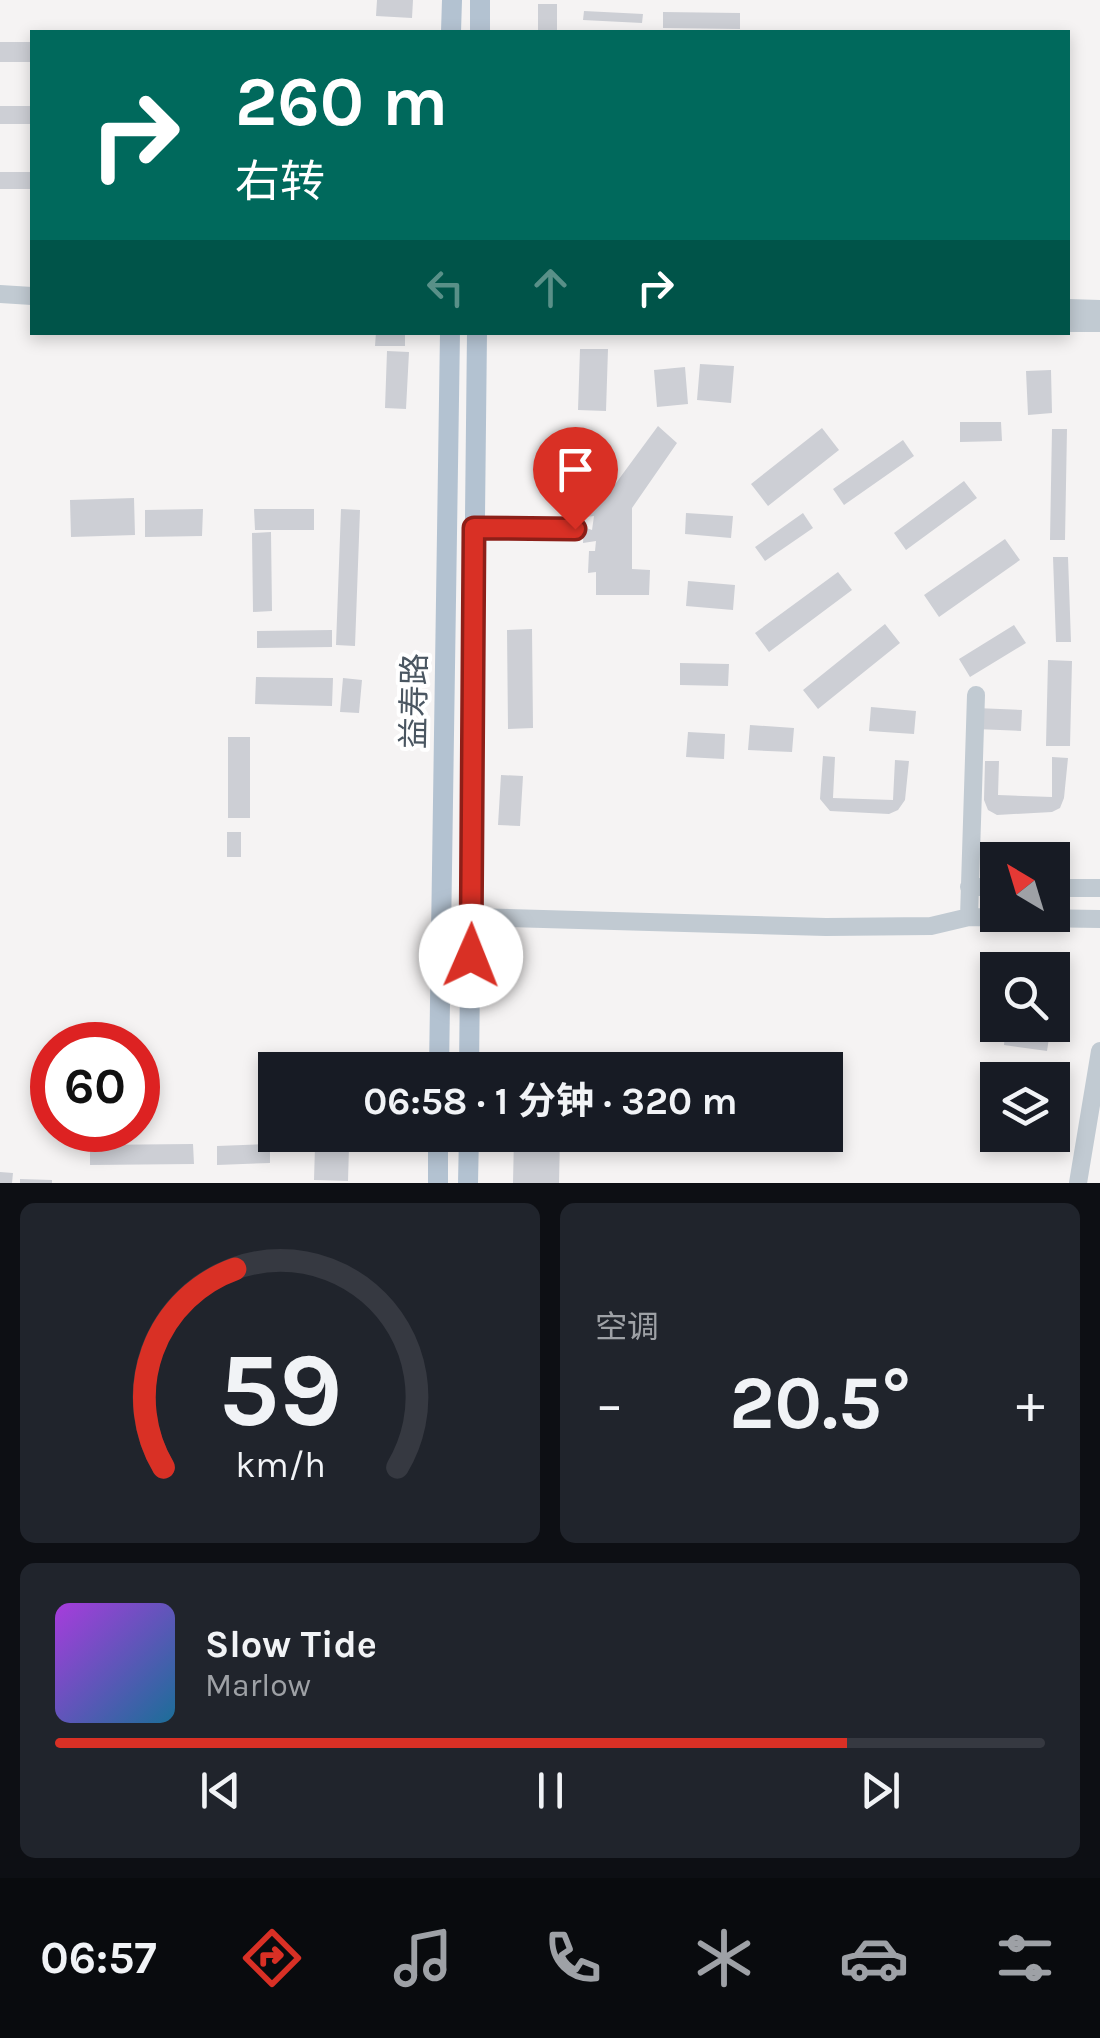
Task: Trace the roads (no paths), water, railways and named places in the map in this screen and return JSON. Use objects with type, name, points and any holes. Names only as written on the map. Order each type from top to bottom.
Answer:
[{"type":"main road","points":[[452,0],[452,30]]},
{"type":"main road","points":[[480,0],[480,30]]},
{"type":"main road","name":"益寿路","points":[[438,1052],[450,335]]},
{"type":"main road","name":"益寿路","points":[[469,1052],[477,335]]},
{"type":"main road","points":[[438,1152],[438,1183]]},
{"type":"main road","points":[[468,1152],[468,1183]]},
{"type":"street","points":[[0,294],[30,296]]},
{"type":"street","points":[[1070,308],[1100,309]]},
{"type":"street","points":[[1070,322],[1100,323]]},
{"type":"street","points":[[474,528],[575,529]]},
{"type":"street","points":[[968,917],[976,695]]},
{"type":"street","points":[[970,887],[980,887]]},
{"type":"street","points":[[1070,888],[1100,888]]},
{"type":"street","points":[[471,918],[826,927],[931,926],[968,917],[1100,919]]},
{"type":"street","points":[[1078,1183],[1100,1051]]},
{"type":"street","points":[[1090,1183],[1100,1125]]}]
